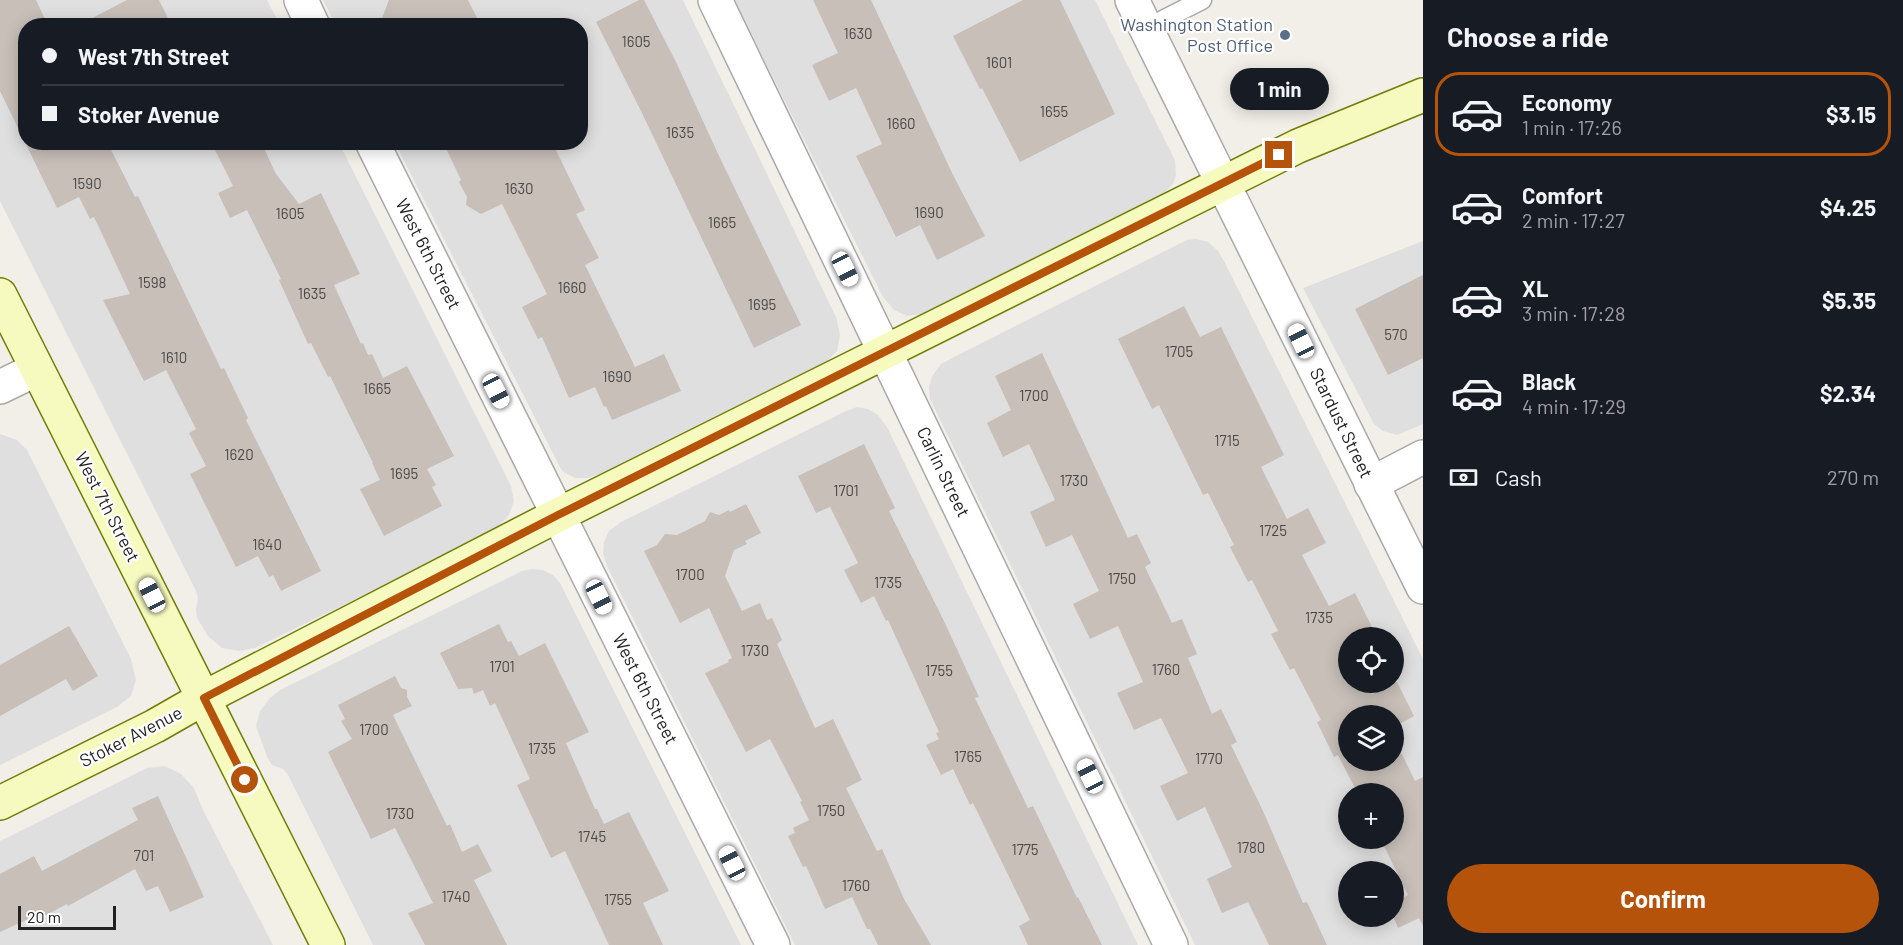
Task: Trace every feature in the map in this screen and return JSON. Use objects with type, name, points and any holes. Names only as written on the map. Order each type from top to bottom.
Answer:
[{"type":"street","points":[[301,0],[309,18]]},
{"type":"street","name":"Carlin Street","points":[[715,0],[1171,945]]},
{"type":"street","name":"Stardust Street","points":[[1139,14],[1423,587]]},
{"type":"street","name":"Stoker Avenue","points":[[0,803],[155,726],[204,698],[558,515],[1223,183],[1298,146],[1423,95]]},
{"type":"street","name":"West 6th Street","points":[[376,150],[773,945]]},
{"type":"street","name":"West 7th Street","points":[[0,295],[328,945]]},
{"type":"street","points":[[0,387],[38,369]]},
{"type":"street","points":[[1371,484],[1423,457]]},
{"type":"lane","points":[[1139,14],[1202,0]]},
{"type":"shaded area","points":[[0,0],[267,0],[276,18],[18,18],[18,150],[343,150],[511,486],[514,501],[509,515],[498,527],[477,540],[255,648],[239,651],[222,648],[208,636],[197,618],[196,591],[0,201]]},
{"type":"shaded area","points":[[323,0],[683,0],[836,317],[840,335],[837,351],[827,361],[604,472],[588,478],[575,478],[562,471],[399,150],[588,150],[588,18],[332,18]]},
{"type":"shaded area","points":[[734,0],[1095,0],[1175,160],[1176,175],[1173,184],[1162,195],[1146,203],[921,314],[907,316],[894,310],[883,297]]},
{"type":"shaded area","points":[[1196,239],[1208,242],[1218,251],[1423,659],[1423,945],[1195,945],[930,399],[929,387],[932,376],[941,364],[1187,240]]},
{"type":"shaded area","points":[[1423,241],[1423,424],[1397,435],[1383,431],[1374,424],[1303,288]]},
{"type":"shaded area","points":[[857,407],[868,409],[878,415],[887,427],[1138,945],[795,945],[608,568],[603,554],[604,542],[609,531],[621,522]]},
{"type":"shaded area","points":[[0,434],[17,440],[27,450],[131,659],[136,680],[131,696],[117,707],[0,765]]},
{"type":"shaded area","points":[[543,570],[553,575],[560,583],[741,945],[373,945],[288,775],[283,769],[272,765],[267,757],[256,726],[260,711],[280,690],[522,571]]},
{"type":"shaded area","points":[[165,766],[181,774],[194,788],[203,810],[273,945],[0,945],[0,841],[147,768]]},
{"type":"building","points":[[0,0],[36,0],[45,18],[18,18],[18,128],[0,91]]},
{"type":"building","points":[[127,0],[159,0],[168,18],[92,18]]},
{"type":"building","points":[[389,0],[468,0],[477,18],[382,18]]},
{"type":"building","points":[[639,0],[644,0],[676,62],[801,325],[754,348],[596,22]]},
{"type":"building","points":[[813,0],[871,0],[953,175],[985,236],[937,260],[920,225],[896,237],[856,156],[882,144],[856,88],[829,101],[812,65],[838,53]]},
{"type":"building","points":[[1023,0],[1060,0],[1115,114],[1020,162],[953,36]]},
{"type":"building","points":[[29,150],[111,150],[135,197],[138,196],[221,369],[224,368],[248,418],[246,420],[321,571],[281,591],[273,575],[269,577],[258,556],[236,567],[190,474],[206,466],[189,433],[196,429],[166,370],[144,381],[103,300],[130,294],[94,217],[90,219],[79,197],[57,208]]},
{"type":"building","points":[[215,150],[265,150],[276,174],[299,204],[321,193],[360,274],[334,285],[361,344],[363,343],[368,355],[372,354],[383,378],[407,366],[454,456],[427,469],[436,485],[432,487],[442,506],[384,536],[360,489],[380,480],[373,463],[330,376],[328,377],[311,343],[308,344],[279,280],[281,279],[247,210],[230,218],[218,193],[233,186]]},
{"type":"building","points":[[447,150],[556,150],[585,210],[576,214],[599,258],[585,265],[635,367],[664,354],[681,391],[612,420],[595,387],[569,398],[542,337],[538,339],[522,307],[547,294],[502,204],[481,214],[466,205],[467,197],[459,182],[461,180]]},
{"type":"building","points":[[1423,275],[1423,358],[1388,375],[1355,309]]},
{"type":"building","points":[[1184,306],[1200,337],[1221,327],[1284,455],[1261,467],[1287,519],[1308,508],[1326,543],[1302,555],[1329,606],[1355,593],[1372,627],[1338,627],[1338,693],[1402,693],[1414,716],[1404,722],[1404,705],[1338,705],[1338,755],[1334,757],[1317,722],[1321,720],[1294,668],[1290,670],[1271,634],[1278,631],[1252,580],[1248,582],[1230,547],[1234,545],[1208,493],[1203,495],[1159,405],[1152,409],[1118,339]]},
{"type":"building","points":[[1042,353],[1128,538],[1137,534],[1151,563],[1145,567],[1172,623],[1182,619],[1197,654],[1188,658],[1212,714],[1221,709],[1237,742],[1231,745],[1303,903],[1307,902],[1327,945],[1269,945],[1248,902],[1222,913],[1207,879],[1232,867],[1205,807],[1177,821],[1160,786],[1188,773],[1161,718],[1134,730],[1117,693],[1143,682],[1118,626],[1090,639],[1073,604],[1099,591],[1072,535],[1046,547],[1030,512],[1055,500],[1029,444],[1003,457],[987,423],[1011,410],[995,376]]},
{"type":"building","points":[[864,444],[895,508],[889,511],[979,697],[975,698],[1028,808],[1033,806],[1102,945],[1028,945],[1019,926],[1030,920],[973,803],[970,805],[953,769],[941,775],[926,745],[939,739],[936,733],[939,732],[888,620],[886,621],[874,596],[861,603],[844,570],[858,563],[830,507],[816,513],[798,476]]},
{"type":"building","points":[[746,504],[761,533],[745,541],[747,544],[734,550],[725,576],[742,611],[760,603],[767,620],[772,618],[782,640],[777,644],[815,728],[833,719],[862,780],[846,788],[877,851],[882,849],[904,899],[931,945],[878,945],[870,929],[867,929],[852,897],[825,909],[806,866],[803,867],[788,836],[795,833],[793,828],[809,820],[800,802],[802,801],[770,739],[746,752],[705,673],[729,662],[728,660],[732,658],[709,608],[680,623],[644,551],[657,545],[665,534],[677,535],[705,521],[710,512],[719,515]]},
{"type":"building","points":[[499,624],[508,642],[511,641],[519,656],[545,643],[589,732],[566,743],[595,809],[604,824],[629,812],[669,891],[643,903],[663,945],[609,945],[565,851],[551,858],[517,785],[530,779],[495,703],[490,706],[483,690],[474,694],[472,688],[458,689],[440,653]]},
{"type":"building","points":[[69,626],[98,676],[73,691],[66,679],[0,716],[0,665]]},
{"type":"building","points":[[395,676],[401,688],[407,690],[407,697],[412,706],[393,715],[447,826],[450,824],[462,852],[478,844],[492,871],[474,880],[507,945],[425,945],[408,913],[433,903],[395,828],[371,839],[328,752],[352,739],[341,721],[345,719],[338,705]]},
{"type":"building","points":[[1404,758],[1415,781],[1423,777],[1423,926],[1419,918],[1404,925],[1404,897],[1408,895],[1404,887],[1404,861],[1391,861],[1385,849],[1404,849],[1404,783],[1352,783],[1346,771],[1404,771]]},
{"type":"building","points":[[158,796],[204,897],[170,912],[158,886],[146,891],[135,869],[68,906],[67,904],[35,921],[33,917],[0,932],[0,874],[34,856],[42,871],[138,820],[132,808]]},
{"type":"place","name":"Washington Station Post Office","points":[[1285,35]]},
{"type":"route","points":[[245,780],[204,698],[558,515],[1279,155]]}]
